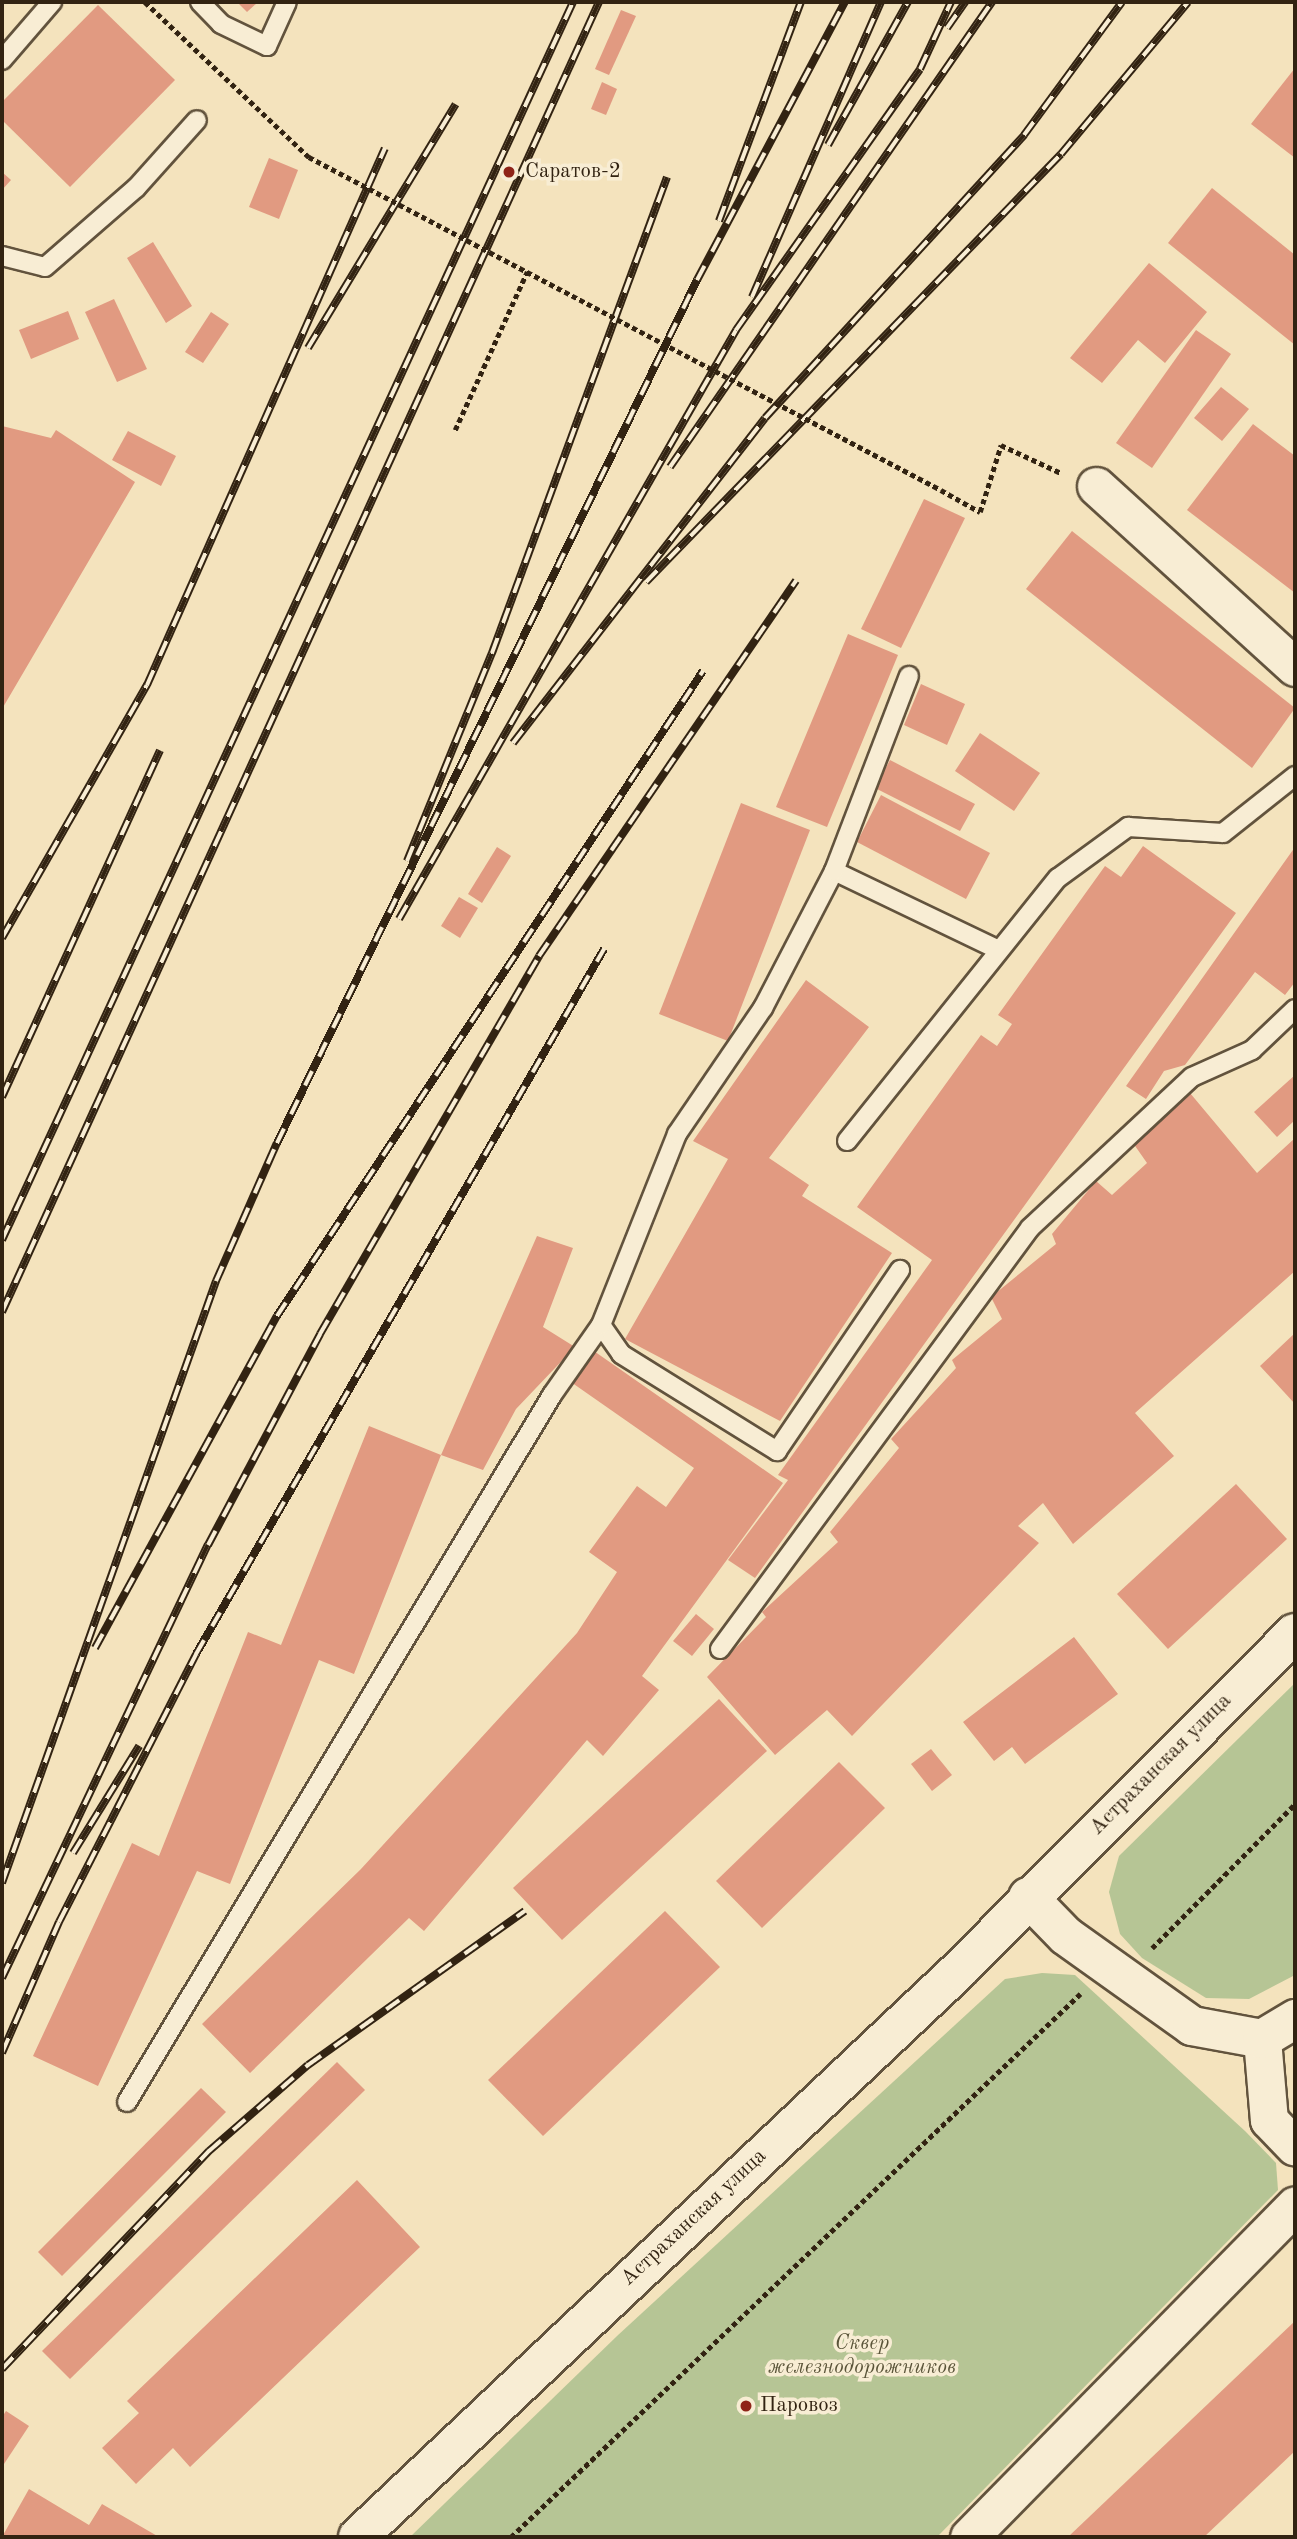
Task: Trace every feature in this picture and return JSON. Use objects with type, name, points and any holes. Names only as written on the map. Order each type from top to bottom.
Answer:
[{"type":"main road","name":"Астраханская улица","points":[[358,2537],[958,1971],[1028,1897],[1295,1633]]},
{"type":"main road","points":[[1028,1897],[1066,1936],[1192,2026],[1262,2039],[1295,2019]]},
{"type":"street","points":[[1096,486],[1295,667]]},
{"type":"street","points":[[1262,2039],[1269,2120],[1295,2147]]},
{"type":"street","points":[[969,2537],[1295,2204]]},
{"type":"lane","points":[[2,60],[52,2]]},
{"type":"lane","points":[[200,2],[221,24],[267,46],[287,2]]},
{"type":"lane","points":[[2,256],[45,267],[136,188],[197,120]]},
{"type":"lane","points":[[127,2102],[552,1395],[601,1325],[677,1134],[763,1008],[834,871],[909,676]]},
{"type":"lane","points":[[847,1141],[1058,878],[1128,827],[1223,833],[1295,776]]},
{"type":"lane","points":[[834,871],[999,950]]},
{"type":"lane","points":[[720,1649],[1030,1228],[1192,1077],[1252,1049],[1295,1010]]},
{"type":"lane","points":[[601,1325],[621,1354],[777,1451],[900,1270]]},
{"type":"path","points":[[145,2],[309,157],[980,512],[1001,445],[1051,469]]},
{"type":"path","points":[[455,430],[527,272]]},
{"type":"path","points":[[511,2537],[1080,1994],[1142,1958],[1295,1804]]},
{"type":"green space","points":[[1295,1683],[1295,1975],[1249,1999],[1206,1998],[1142,1958],[1120,1934],[1109,1892],[1119,1856]]},
{"type":"green space","name":"Сквер железнодорожников","points":[[1042,1973],[1075,1975],[1245,2131],[1276,2163],[1278,2190],[937,2537],[410,2537],[617,2336],[1005,1979]]},
{"type":"building","points":[[237,2],[258,2],[247,12]]},
{"type":"building","points":[[98,5],[175,80],[70,187],[2,120],[2,102]]},
{"type":"building","points":[[621,10],[636,16],[609,75],[595,69]]},
{"type":"building","points":[[1295,68],[1295,158],[1251,124]]},
{"type":"building","points":[[602,82],[617,89],[606,115],[591,109]]},
{"type":"building","points":[[269,158],[298,170],[279,219],[249,207]]},
{"type":"building","points":[[2,172],[11,180],[2,190]]},
{"type":"building","points":[[1212,188],[1295,255],[1295,345],[1168,243]]},
{"type":"building","points":[[153,242],[192,306],[166,323],[127,258]]},
{"type":"building","points":[[1149,263],[1207,312],[1165,363],[1138,340],[1102,383],[1070,358]]},
{"type":"building","points":[[114,299],[147,369],[117,382],[85,312]]},
{"type":"building","points":[[68,311],[79,339],[31,359],[19,330]]},
{"type":"building","points":[[211,312],[229,324],[203,363],[185,352]]},
{"type":"building","points":[[1196,330],[1231,354],[1152,468],[1116,443]]},
{"type":"building","points":[[1221,387],[1249,409],[1222,441],[1194,418]]},
{"type":"building","points":[[1253,424],[1295,456],[1295,593],[1187,510]]},
{"type":"building","points":[[2,426],[51,438],[56,430],[135,482],[2,709]]},
{"type":"building","points":[[128,431],[176,456],[161,486],[112,460]]},
{"type":"building","points":[[924,499],[965,518],[901,648],[861,629]]},
{"type":"building","points":[[1072,531],[1295,708],[1252,768],[1026,589]]},
{"type":"building","points":[[848,634],[898,655],[827,827],[776,807]]},
{"type":"building","points":[[921,684],[965,704],[947,745],[904,725]]},
{"type":"building","points":[[980,733],[1040,773],[1014,811],[955,771]]},
{"type":"building","points":[[890,760],[975,804],[960,831],[875,788]]},
{"type":"building","points":[[881,795],[990,853],[966,899],[857,842]]},
{"type":"building","points":[[741,803],[810,830],[728,1041],[659,1014]]},
{"type":"building","points":[[1143,846],[1236,913],[755,1578],[728,1560],[788,1480],[778,1475],[932,1260],[857,1207],[981,1035],[997,1046],[1012,1024],[998,1015],[1105,866],[1121,877]]},
{"type":"building","points":[[497,847],[511,856],[482,903],[468,894]]},
{"type":"building","points":[[1295,847],[1295,982],[1285,995],[1255,972],[1185,1065],[1164,1071],[1146,1099],[1126,1086]]},
{"type":"building","points":[[459,897],[478,908],[460,938],[441,926]]},
{"type":"building","points":[[806,980],[869,1027],[769,1158],[809,1185],[802,1196],[892,1253],[780,1421],[625,1339],[728,1159],[693,1141]]},
{"type":"building","points":[[1295,1075],[1295,1120],[1277,1137],[1254,1112]]},
{"type":"building","points":[[1190,1093],[1257,1173],[1295,1138],[1295,1271],[1135,1413],[1174,1456],[1073,1544],[1043,1503],[1018,1526],[1039,1543],[852,1736],[827,1710],[775,1755],[707,1677],[766,1617],[762,1612],[838,1542],[830,1532],[899,1448],[891,1439],[956,1368],[952,1360],[1002,1319],[991,1297],[1056,1244],[1052,1234],[1096,1181],[1112,1195],[1147,1163],[1133,1143]]},
{"type":"building","points":[[537,1236],[573,1248],[543,1327],[575,1347],[516,1409],[483,1470],[441,1455]]},
{"type":"building","points":[[1295,1333],[1295,1404],[1260,1366]]},
{"type":"building","points":[[591,1349],[783,1483],[642,1676],[659,1690],[603,1756],[587,1740],[424,1931],[409,1918],[250,2073],[202,2024],[361,1869],[577,1633],[617,1572],[589,1552],[637,1486],[666,1507],[694,1468],[568,1380]]},
{"type":"building","points":[[369,1426],[441,1455],[354,1674],[319,1660],[230,1884],[197,1871],[98,2086],[33,2056],[132,1843],[159,1856],[248,1632],[281,1645]]},
{"type":"building","points":[[1236,1484],[1287,1539],[1168,1649],[1117,1594]]},
{"type":"building","points":[[696,1614],[714,1629],[692,1656],[673,1641]]},
{"type":"building","points":[[1074,1637],[1118,1694],[1025,1764],[1012,1747],[994,1761],[963,1722]]},
{"type":"building","points":[[719,1699],[767,1751],[562,1940],[513,1888]]},
{"type":"building","points":[[931,1749],[952,1775],[932,1791],[911,1764]]},
{"type":"building","points":[[839,1762],[885,1808],[762,1928],[716,1881]]},
{"type":"building","points":[[665,1911],[720,1967],[543,2136],[488,2080]]},
{"type":"building","points":[[337,2062],[365,2090],[70,2379],[42,2351]]},
{"type":"building","points":[[201,2088],[226,2112],[62,2276],[38,2252]]},
{"type":"building","points":[[357,2180],[420,2247],[190,2467],[173,2448],[136,2484],[102,2448],[139,2413],[127,2401]]},
{"type":"building","points":[[1295,2321],[1295,2451],[1204,2537],[1068,2537]]},
{"type":"building","points":[[6,2411],[29,2426],[2,2467],[2,2417]]},
{"type":"building","points":[[29,2489],[89,2525],[102,2504],[159,2537],[2,2537]]},
{"type":"railway","points":[[2,1240],[573,2]]},
{"type":"railway","points":[[2,1312],[599,2]]},
{"type":"railway","points":[[719,221],[801,2]]},
{"type":"railway","points":[[2,1883],[216,1281],[277,1143],[697,280],[845,2]]},
{"type":"railway","points":[[752,297],[881,2]]},
{"type":"railway","points":[[828,145],[908,2]]},
{"type":"railway","points":[[399,919],[736,330],[920,69],[951,2]]},
{"type":"railway","points":[[947,28],[965,2]]},
{"type":"railway","points":[[670,467],[992,2]]},
{"type":"railway","points":[[513,743],[765,418],[1024,135],[1122,2]]},
{"type":"railway","points":[[646,582],[1061,154],[1188,2]]},
{"type":"railway","points":[[308,348],[456,104]]},
{"type":"railway","points":[[2,938],[147,685],[385,148]]},
{"type":"railway","points":[[407,861],[492,653],[667,177]]},
{"type":"railway","points":[[2,1978],[208,1545],[320,1334],[539,956],[796,581]]},
{"type":"railway","points":[[95,1648],[277,1316],[703,671]]},
{"type":"railway","points":[[2,1097],[160,750]]},
{"type":"railway","points":[[2,2053],[59,1922],[196,1654],[604,949]]},
{"type":"railway","points":[[73,1853],[139,1746]]},
{"type":"railway","points":[[2,2369],[209,2151],[308,2065],[525,1911]]},
{"type":"place","name":"Саратов-2","points":[[509,172]]},
{"type":"place","name":"Паровоз","points":[[746,2406]]}]
